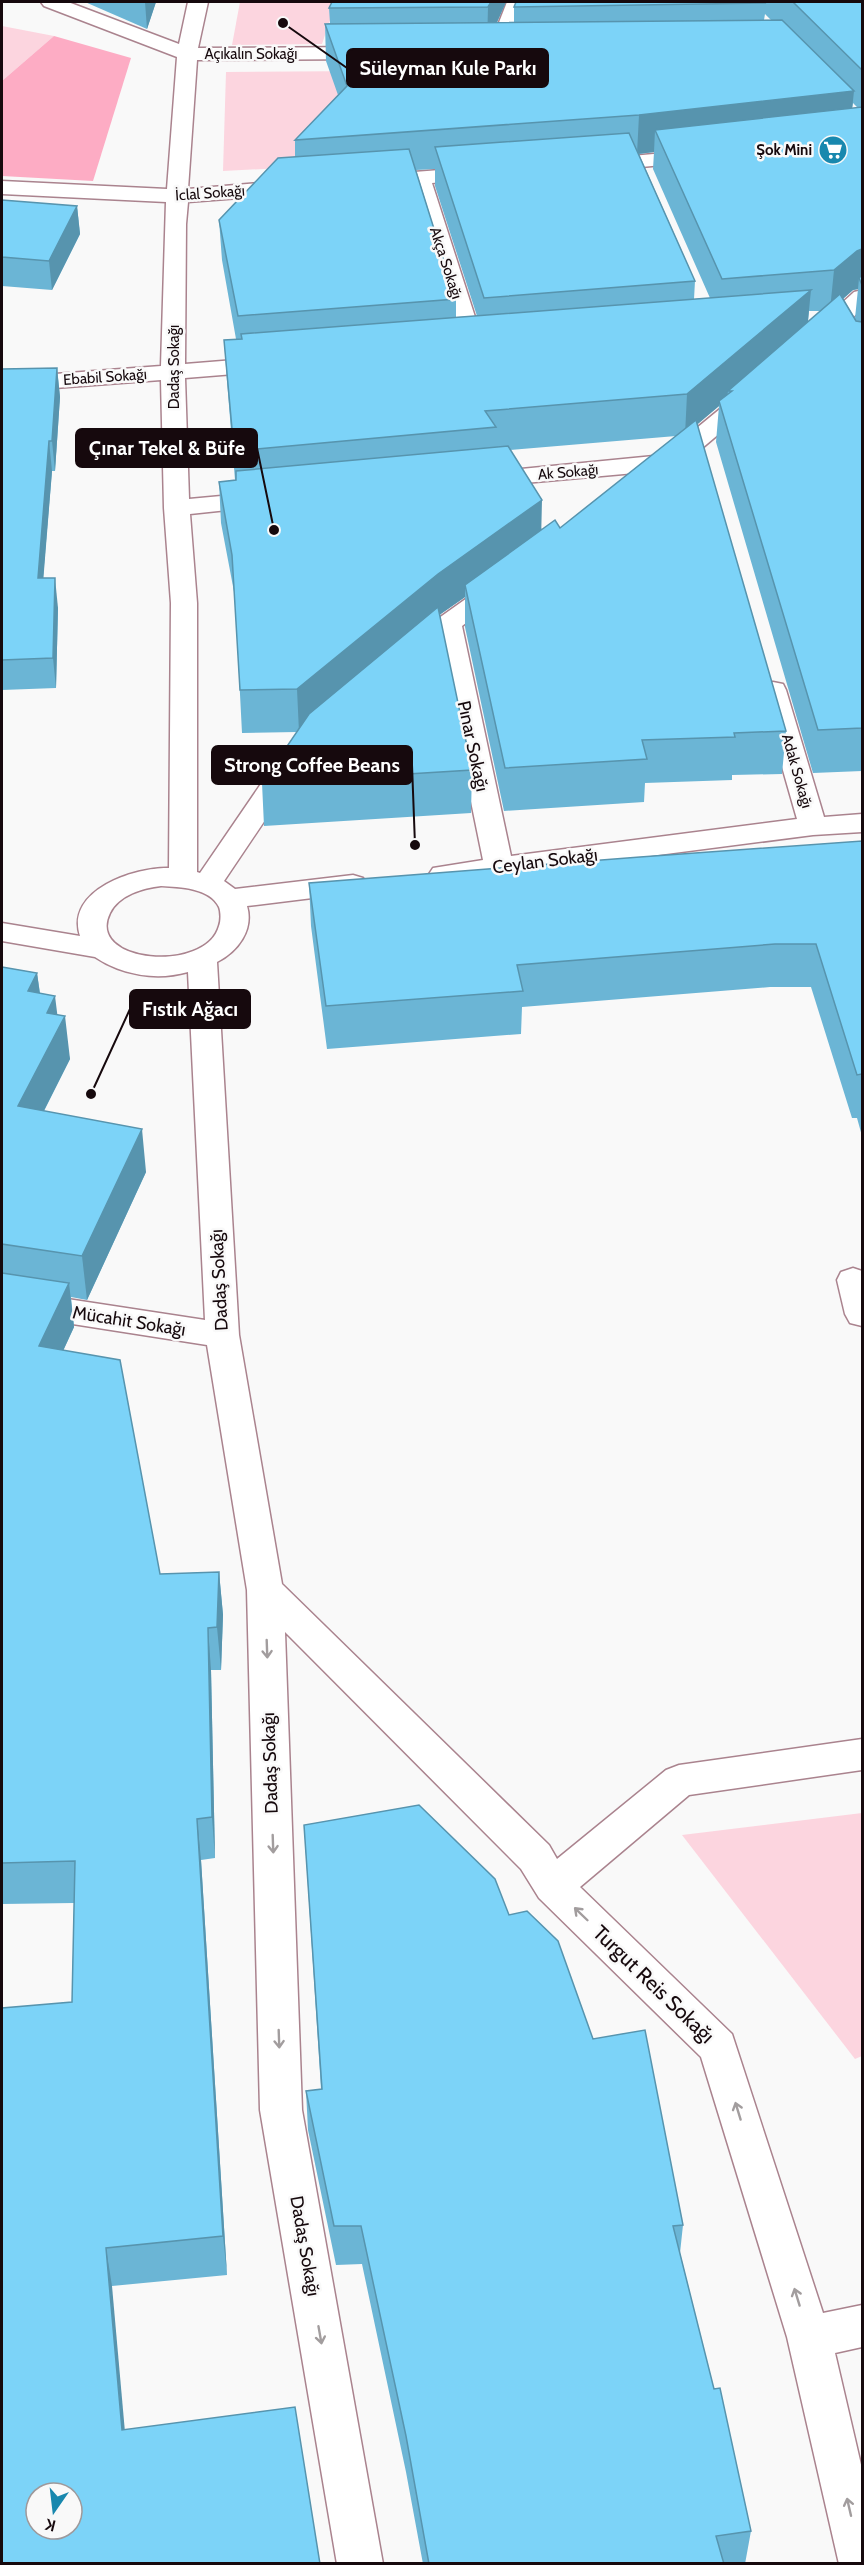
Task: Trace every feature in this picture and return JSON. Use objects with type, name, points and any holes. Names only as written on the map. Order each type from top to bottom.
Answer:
[{"type":"street","points":[[51,2],[187,54]]},
{"type":"street","name":"Dadaş Sokağı","points":[[198,2],[187,54],[177,196],[173,372],[177,508],[205,887]]},
{"type":"street","points":[[497,53],[517,2]]},
{"type":"street","name":"Açıkalın Sokağı","points":[[187,54],[390,53]]},
{"type":"street","points":[[473,53],[521,53]]},
{"type":"street","points":[[580,166],[720,153]]},
{"type":"street","points":[[637,162],[646,183]]},
{"type":"street","points":[[350,183],[499,172]]},
{"type":"street","name":"Akça Sokağı","points":[[419,177],[462,349],[497,346]]},
{"type":"street","name":"İclal Sokağı","points":[[2,187],[177,196],[315,185]]},
{"type":"street","points":[[796,356],[845,327],[862,297]]},
{"type":"street","points":[[804,321],[845,327]]},
{"type":"street","name":"Ebabil Sokağı","points":[[2,385],[289,363]]},
{"type":"street","points":[[633,490],[672,462],[704,450],[770,378]]},
{"type":"street","name":"Ak Sokağı","points":[[460,482],[672,462]]},
{"type":"street","points":[[177,508],[283,498]]},
{"type":"street","points":[[387,675],[448,624],[516,574]]},
{"type":"street","name":"Pınar Sokağı","points":[[448,624],[499,867]]},
{"type":"street","name":"Adak Sokağı","points":[[767,667],[813,826]]},
{"type":"street","points":[[205,887],[299,749]]},
{"type":"street","name":"Ceylan Sokağı","points":[[416,877],[813,826],[862,823]]},
{"type":"street","points":[[104,949],[96,938],[93,928],[95,913],[104,900],[119,888],[139,880],[161,877],[205,887],[381,881]]},
{"type":"street","points":[[2,932],[104,949],[130,963],[153,967],[181,965],[202,959],[218,949],[231,934],[235,919],[231,904],[205,887]]},
{"type":"street","name":"Dadaş Sokağı","points":[[202,959],[222,1335],[265,1590],[282,2110],[360,2564]]},
{"type":"street","points":[[853,1280],[862,1314]]},
{"type":"street","name":"Mücahit Sokağı","points":[[2,1301],[222,1335]]},
{"type":"street","name":"Turgut Reis Sokağı","points":[[265,1590],[535,1857],[553,1886],[718,2047],[809,2337],[862,2564]]},
{"type":"street","points":[[553,1886],[679,1781],[862,1754]]},
{"type":"street","points":[[809,2337],[862,2326]]},
{"type":"shaded area","points":[[240,2],[336,2],[322,44],[232,45]]},
{"type":"shaded area","points":[[2,26],[54,36],[2,81]]},
{"type":"shaded area","points":[[54,36],[131,58],[93,181],[2,176],[2,81]]},
{"type":"shaded area","points":[[368,71],[303,167],[223,171],[226,72]]},
{"type":"shaded area","points":[[862,1813],[862,2056],[855,2059],[682,1835]]},
{"type":"building","points":[[332,2],[491,2],[488,7],[329,8]]},
{"type":"building","points":[[516,2],[764,2],[766,3],[514,7]]},
{"type":"building","points":[[793,2],[862,2],[862,70]]},
{"type":"building","points":[[782,20],[854,91],[639,115],[295,140],[347,86],[325,24]]},
{"type":"building","points":[[862,107],[862,249],[834,270],[722,279],[655,130]]},
{"type":"building","points":[[629,133],[695,281],[484,298],[435,147]]},
{"type":"building","points":[[409,149],[456,299],[238,316],[219,220],[278,158]]},
{"type":"building","points":[[2,200],[77,206],[49,261],[2,257]]},
{"type":"building","points":[[811,290],[687,394],[485,411],[496,427],[234,451],[224,340],[242,339],[241,334]]},
{"type":"building","points":[[840,294],[856,321],[862,322],[862,728],[818,730],[719,401]]},
{"type":"building","points":[[57,368],[38,578],[55,578],[53,658],[2,660],[2,369]]},
{"type":"building","points":[[696,420],[786,731],[734,733],[735,737],[642,740],[647,759],[505,768],[465,585],[555,520],[560,528]]},
{"type":"building","points":[[508,446],[542,500],[438,574],[297,689],[240,690],[232,555],[219,482],[236,480],[236,471]]},
{"type":"building","points":[[438,607],[472,770],[262,783],[309,714]]},
{"type":"building","points":[[862,841],[862,1074],[857,1075],[816,944],[775,944],[517,965],[523,991],[326,1006],[309,883]]},
{"type":"building","points":[[2,967],[37,973],[28,991],[55,996],[47,1013],[65,1016],[18,1106],[142,1129],[82,1256],[2,1244]]},
{"type":"building","points":[[2,1273],[69,1283],[39,1346],[120,1360],[160,1574],[219,1572],[217,1627],[208,1628],[212,1817],[197,1819],[223,2236],[106,2248],[122,2430],[295,2407],[320,2564],[2,2564],[2,2008],[72,2002],[75,1861],[2,1863]]},
{"type":"building","points":[[419,1805],[495,1879],[509,1915],[527,1911],[558,1941],[593,2039],[645,2030],[683,2225],[673,2226],[714,2389],[720,2388],[751,2531],[716,2536],[724,2564],[429,2564],[406,2436],[361,2226],[334,2226],[306,2091],[322,2089],[304,1825]]},
{"type":"place","name":"Süleyman Kule Parkı","points":[[283,23]]},
{"type":"place","name":"Şok Mini","points":[[833,150]]},
{"type":"place","name":"Çınar Tekel & Büfe","points":[[274,530]]},
{"type":"place","name":"Strong Coffee Beans","points":[[415,845]]},
{"type":"place","name":"Fıstık Ağacı","points":[[91,1094]]}]
